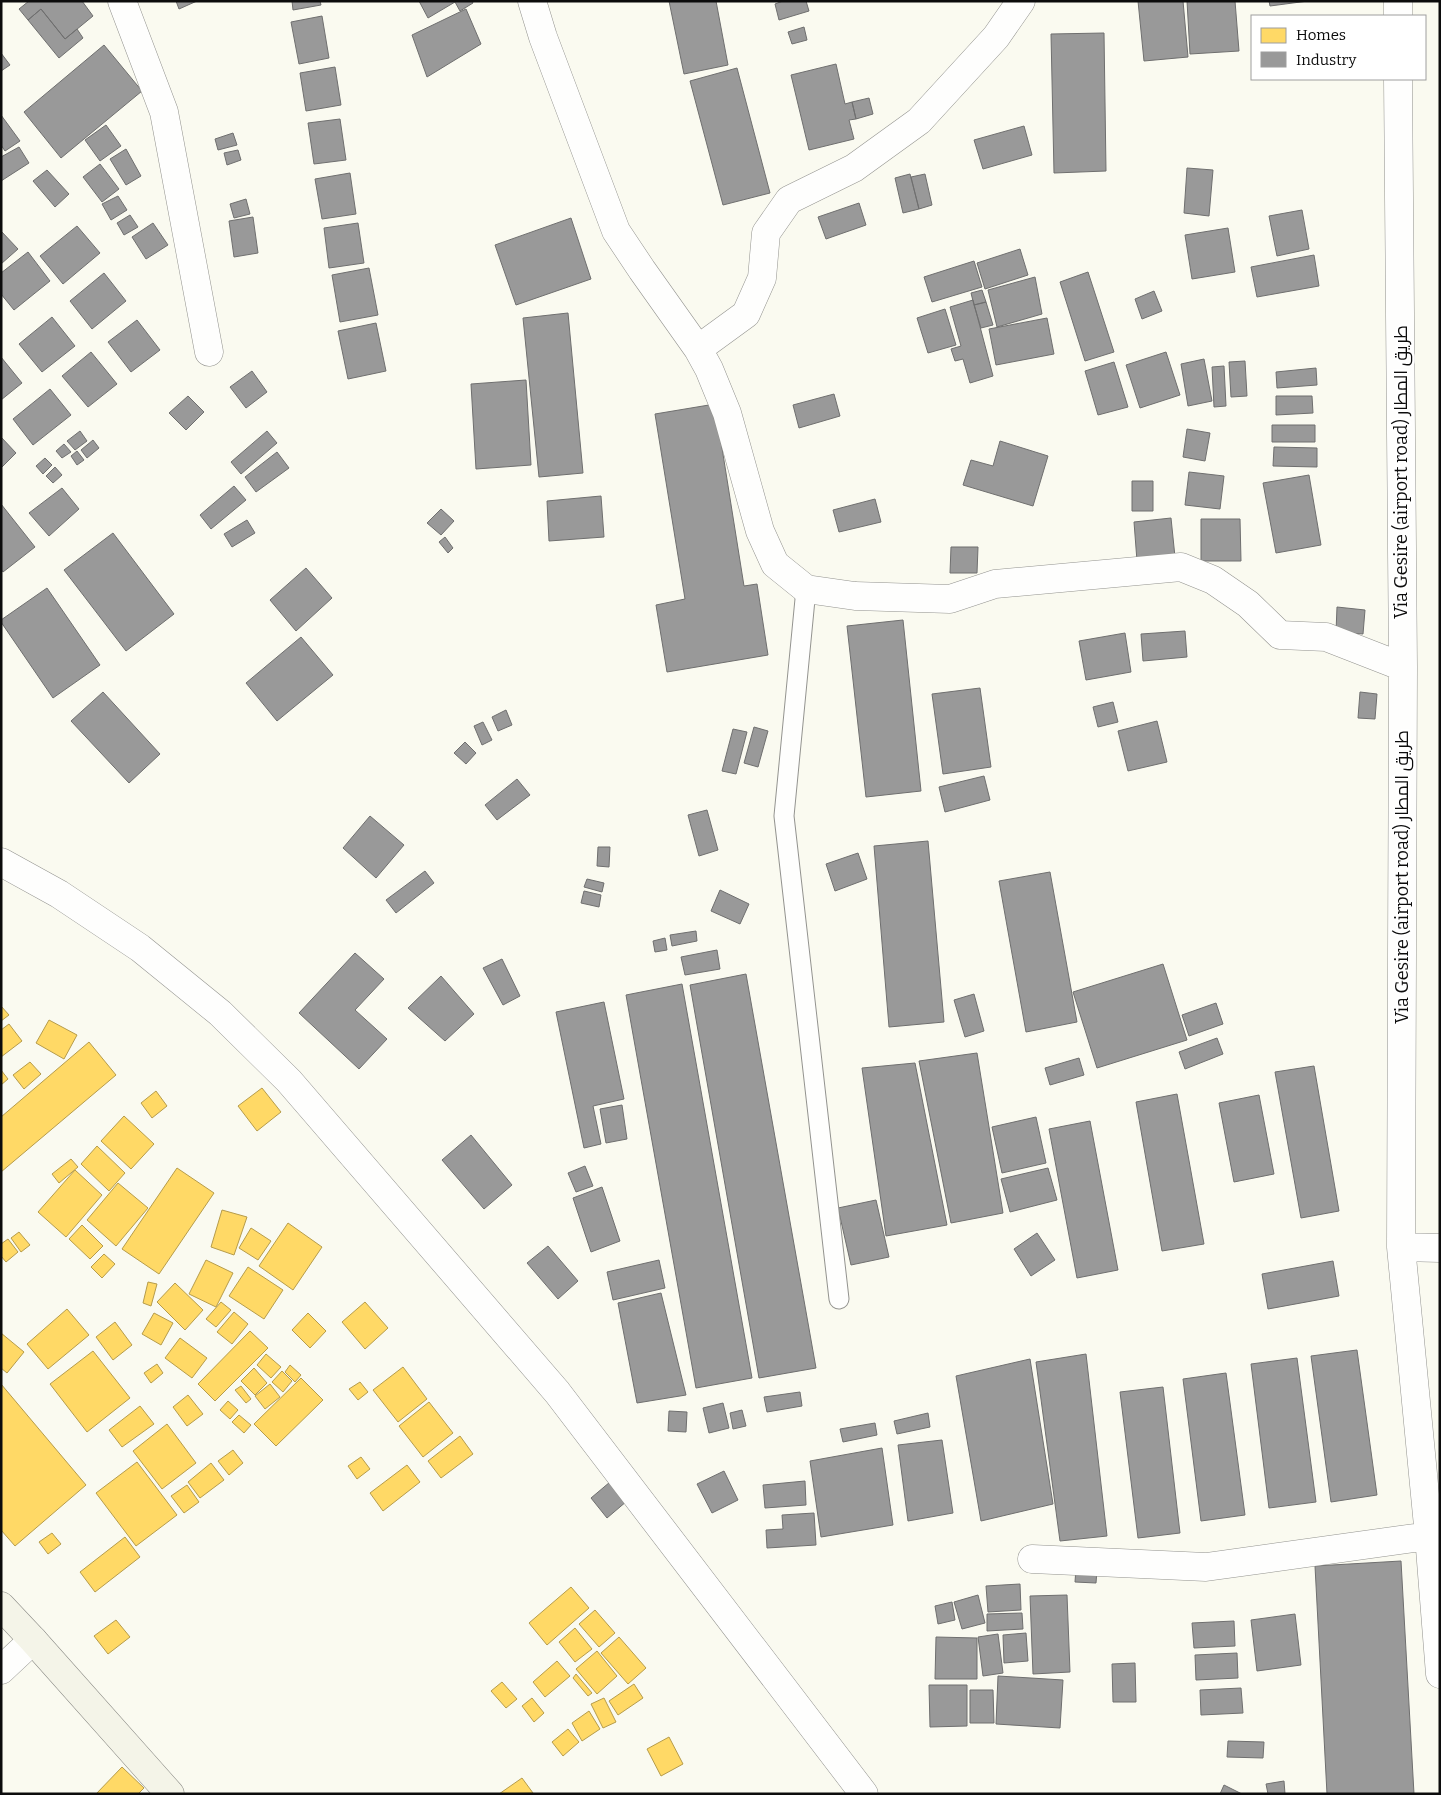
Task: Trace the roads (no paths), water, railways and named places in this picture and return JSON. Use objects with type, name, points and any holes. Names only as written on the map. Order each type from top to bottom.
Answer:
[{"type":"main road","points":[[1,1606],[170,1794]]},
{"type":"street","points":[[122,1],[164,112],[209,352]]},
{"type":"street","points":[[532,1],[543,37],[616,231],[698,349],[709,369],[727,412],[760,531],[775,564],[806,589],[855,596],[950,599],[995,584],[1181,567],[1213,580],[1248,604],[1280,634],[1326,637],[1403,667]]},
{"type":"street","points":[[698,349],[746,314],[762,278],[766,233],[788,200],[854,168],[919,121],[996,37],[1020,1]]},
{"type":"street","points":[[1398,1],[1398,15]]},
{"type":"street","name":"Via Gesire (airport road) طريق المطار","points":[[1398,80],[1403,667],[1401,1247],[1429,1536],[1440,1674]]},
{"type":"street","points":[[1,862],[59,894],[140,948],[220,1013],[289,1081],[557,1392],[864,1794]]},
{"type":"street","points":[[1401,1247],[1440,1248]]},
{"type":"street","points":[[1032,1559],[1206,1567],[1429,1536]]},
{"type":"street","points":[[1,1670],[33,1640]]},
{"type":"lane","points":[[806,589],[784,816],[839,1299]]}]
